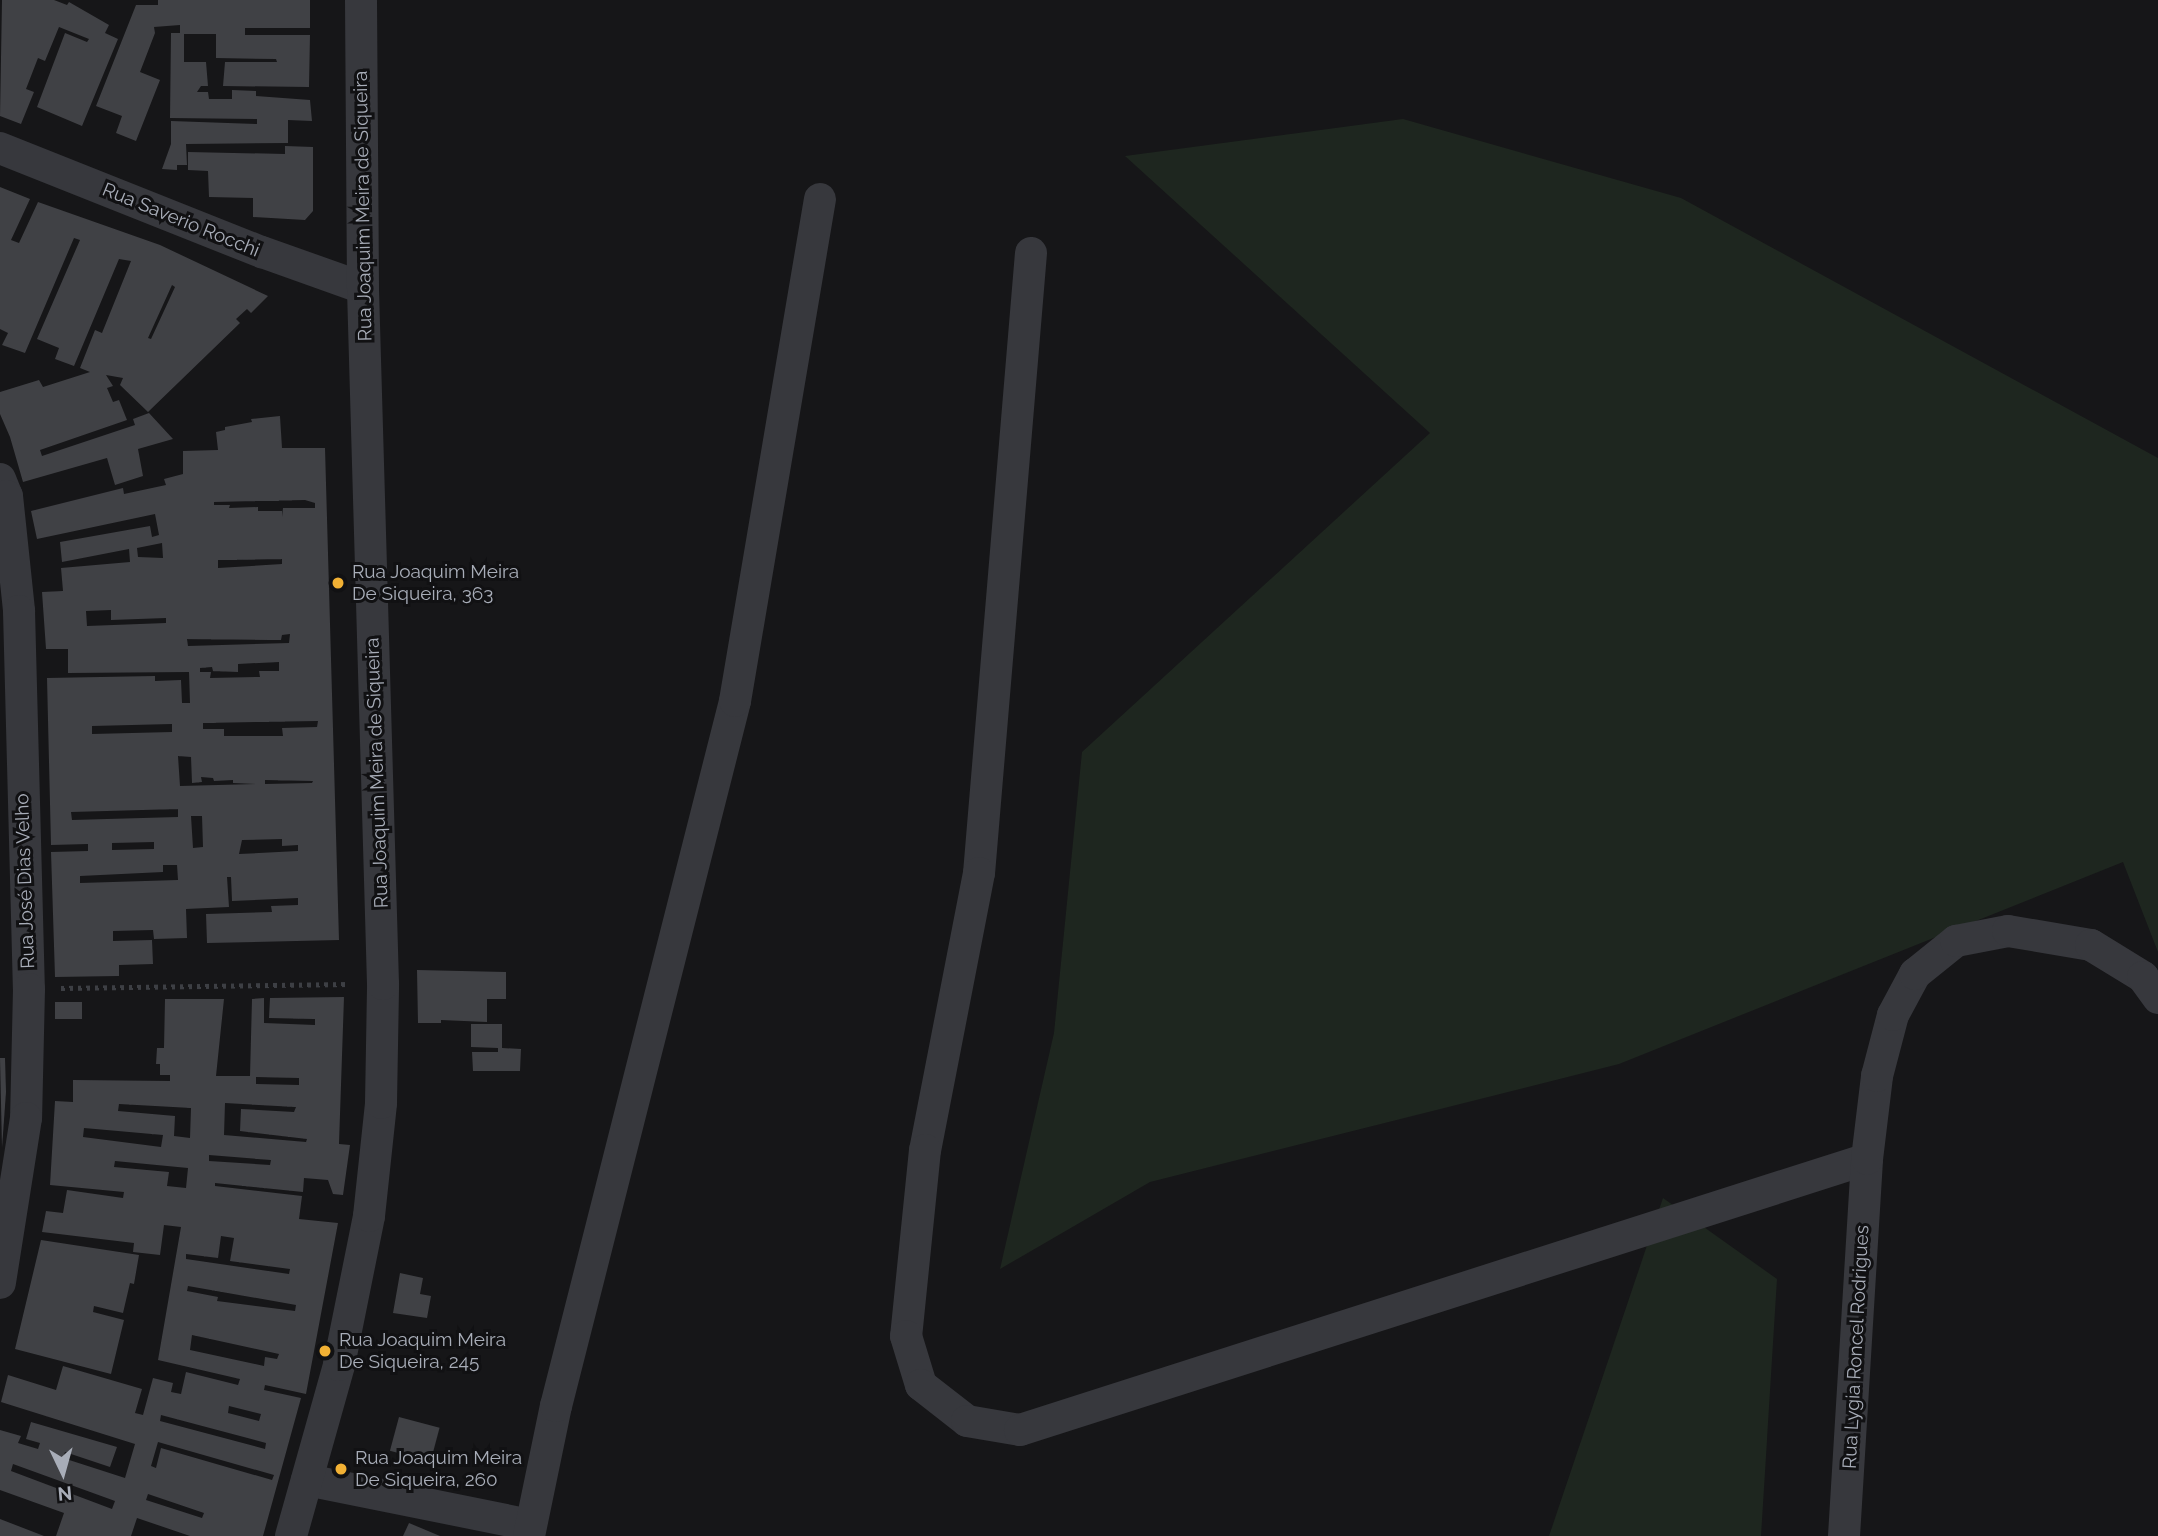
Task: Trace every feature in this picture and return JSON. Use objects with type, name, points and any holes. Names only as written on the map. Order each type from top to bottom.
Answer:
[{"type":"street","name":"Rua Joaquim Meira de Siqueira","points":[[291,1536],[339,1365],[369,1216],[381,1103],[383,984],[363,288],[361,0]]},
{"type":"street","name":"Rua Saverio Rocchi","points":[[0,148],[262,253],[363,288]]},
{"type":"street","points":[[307,1480],[530,1531],[556,1406],[735,701],[820,199]]},
{"type":"street","points":[[1031,253],[979,873],[925,1150],[906,1336],[921,1385],[967,1422],[1020,1430],[1867,1159]]},
{"type":"street","name":"Rua José Dias Velho","points":[[0,479],[6,496],[19,611],[29,989],[26,1118],[0,1283]]},
{"type":"street","name":"Rua Lygia Roncel Rodrigues","points":[[1844,1536],[1867,1159],[1877,1076],[1893,1015],[1915,974],[1956,941],[2008,931],[2091,945],[2143,977],[2158,998]]},
{"type":"path","points":[[29,989],[383,984]]},
{"type":"shaded area","points":[[1403,119],[1681,198],[2158,458],[2158,952],[2123,862],[1619,1064],[1150,1182],[1000,1269],[1054,1033],[1082,752],[1430,433],[1125,156]]},
{"type":"shaded area","points":[[1663,1198],[1777,1279],[1761,1536],[1549,1536]]},
{"type":"building","points":[[2,0],[54,0],[67,5],[69,2],[109,25],[105,33],[118,39],[82,126],[37,107],[65,33],[87,42],[89,39],[59,27],[45,61],[38,58],[26,89],[34,92],[21,124],[0,116]]},
{"type":"building","points":[[158,0],[310,0],[310,28],[245,28],[245,35],[310,35],[309,87],[223,86],[225,62],[277,62],[276,59],[216,58],[216,34],[184,34],[184,62],[206,62],[208,86],[201,86],[197,92],[208,92],[209,99],[232,99],[232,90],[256,91],[256,96],[310,100],[312,121],[288,120],[288,143],[186,144],[187,165],[177,165],[177,170],[162,169],[171,144],[171,121],[257,124],[257,119],[170,118],[171,33],[180,33],[180,25],[154,27],[155,33],[140,72],[160,80],[136,141],[116,133],[122,116],[96,106],[136,5],[158,5]]},
{"type":"building","points":[[285,146],[313,147],[313,211],[305,220],[253,217],[253,198],[209,197],[208,171],[188,170],[188,152],[285,154]]},
{"type":"building","points":[[0,187],[30,199],[11,240],[19,243],[38,202],[160,245],[268,296],[251,313],[247,309],[236,319],[240,323],[148,412],[120,385],[123,378],[106,375],[113,386],[107,388],[113,402],[119,400],[127,420],[40,450],[42,456],[135,425],[133,419],[149,413],[173,439],[138,449],[143,476],[115,485],[107,458],[23,482],[10,437],[0,414],[0,392],[39,380],[43,387],[90,372],[80,368],[95,330],[102,333],[131,261],[119,259],[74,366],[55,359],[59,348],[37,339],[80,240],[74,238],[25,353],[2,345],[8,333],[0,329]],"holes":[[[172,285],[175,287],[151,339],[148,338]]]},
{"type":"building","points":[[280,416],[282,448],[325,448],[339,940],[207,943],[206,914],[272,912],[271,906],[298,905],[298,898],[232,901],[231,877],[227,877],[229,907],[186,909],[187,938],[154,939],[153,930],[113,931],[113,941],[152,940],[153,964],[119,965],[119,976],[55,977],[51,852],[88,851],[88,844],[51,845],[47,678],[155,676],[155,681],[181,680],[182,703],[190,703],[189,672],[68,673],[68,649],[46,649],[42,592],[63,591],[61,568],[130,562],[129,549],[62,562],[60,542],[150,526],[152,537],[159,535],[155,514],[37,539],[31,511],[123,488],[124,494],[166,485],[164,479],[183,474],[183,451],[218,450],[216,432],[225,430],[225,427],[252,422],[251,419]],"holes":[[[305,500],[315,503],[315,508],[283,508],[282,517],[282,511],[258,511],[258,507],[229,508],[230,505],[214,505],[214,502]],[[162,543],[163,558],[138,557],[137,548]],[[282,559],[282,564],[218,568],[218,560]],[[111,610],[111,620],[166,618],[166,623],[87,626],[86,611]],[[290,634],[289,643],[188,646],[187,639],[281,640],[282,635]],[[279,662],[279,671],[259,671],[260,677],[210,678],[211,672],[200,672],[200,668],[212,667],[213,671],[238,672],[238,664]],[[318,721],[317,727],[282,728],[283,736],[224,736],[224,729],[203,729],[203,723]],[[172,724],[172,732],[92,734],[92,726]],[[178,756],[191,757],[192,783],[202,782],[201,777],[213,778],[214,781],[233,780],[233,783],[256,784],[180,786]],[[265,780],[313,781],[312,783],[265,784]],[[178,809],[178,817],[72,820],[71,812]],[[191,816],[202,816],[203,847],[193,848]],[[282,839],[282,846],[298,845],[298,851],[239,854],[242,840]],[[154,842],[154,849],[112,850],[112,843]],[[163,865],[177,865],[178,880],[80,883],[80,876],[163,872]]]},
{"type":"building","points":[[417,970],[506,972],[506,999],[487,999],[487,1022],[441,1020],[441,1023],[418,1023]]},
{"type":"building","points":[[344,997],[339,1144],[350,1145],[343,1195],[333,1194],[328,1180],[304,1178],[303,1192],[215,1183],[215,1186],[302,1196],[299,1219],[338,1223],[306,1394],[265,1385],[264,1390],[301,1398],[263,1536],[190,1536],[137,1518],[131,1536],[56,1536],[64,1513],[0,1490],[0,1430],[21,1436],[18,1443],[38,1449],[40,1443],[26,1439],[31,1422],[117,1447],[110,1467],[65,1452],[63,1458],[125,1478],[135,1444],[1,1402],[8,1375],[56,1390],[63,1366],[142,1389],[135,1413],[143,1415],[153,1378],[173,1383],[171,1392],[181,1394],[186,1372],[238,1385],[240,1379],[158,1360],[181,1227],[164,1225],[160,1255],[133,1252],[134,1243],[42,1232],[46,1211],[63,1213],[67,1190],[123,1198],[124,1192],[50,1185],[55,1101],[73,1102],[73,1080],[170,1081],[170,1075],[160,1075],[160,1064],[156,1064],[157,1048],[164,1048],[165,999],[224,999],[216,1076],[250,1076],[252,999],[264,998],[264,1023],[315,1025],[315,1019],[269,1018],[270,998]],"holes":[[[256,1077],[299,1078],[299,1085],[256,1084]],[[225,1103],[296,1107],[294,1112],[241,1109],[240,1131],[307,1139],[306,1142],[224,1135]],[[119,1104],[191,1108],[190,1138],[174,1136],[175,1116],[118,1111]],[[84,1128],[163,1135],[161,1147],[83,1137]],[[209,1155],[271,1160],[270,1165],[209,1161]],[[115,1161],[188,1168],[186,1188],[167,1186],[169,1172],[114,1167]],[[221,1236],[234,1238],[230,1261],[290,1269],[289,1274],[186,1259],[186,1254],[218,1258]],[[188,1286],[296,1305],[295,1311],[217,1301],[218,1297],[187,1291]],[[192,1335],[279,1354],[277,1359],[265,1357],[264,1366],[190,1350]],[[229,1406],[261,1414],[259,1421],[228,1413]],[[161,1415],[266,1443],[265,1449],[160,1421]],[[158,1442],[274,1475],[272,1480],[161,1448],[156,1468],[151,1466]],[[13,1464],[115,1501],[112,1509],[11,1471]],[[148,1494],[204,1513],[202,1518],[146,1500]]]},
{"type":"building","points":[[55,1002],[82,1002],[82,1019],[55,1019]]},
{"type":"building","points":[[471,1024],[502,1024],[502,1048],[521,1049],[520,1071],[473,1071],[472,1052],[498,1052],[498,1048],[471,1047]]},
{"type":"building","points":[[0,1058],[5,1058],[6,1092],[2,1148]]},
{"type":"building","points":[[41,1240],[139,1255],[134,1284],[130,1283],[123,1313],[94,1306],[93,1312],[124,1320],[111,1374],[15,1349]]},
{"type":"building","points":[[400,1273],[423,1278],[420,1294],[431,1296],[427,1318],[393,1313]]},
{"type":"building","points":[[399,1417],[440,1428],[431,1462],[390,1451]]},
{"type":"building","points":[[0,1519],[44,1536],[0,1536]]},
{"type":"building","points":[[409,1523],[440,1536],[403,1536]]},
{"type":"place","name":"Rua Joaquim Meira De Siqueira, 363","points":[[338,583]]},
{"type":"place","name":"Rua Joaquim Meira De Siqueira, 245","points":[[325,1351]]},
{"type":"place","name":"Rua Joaquim Meira De Siqueira, 260","points":[[341,1469]]}]
